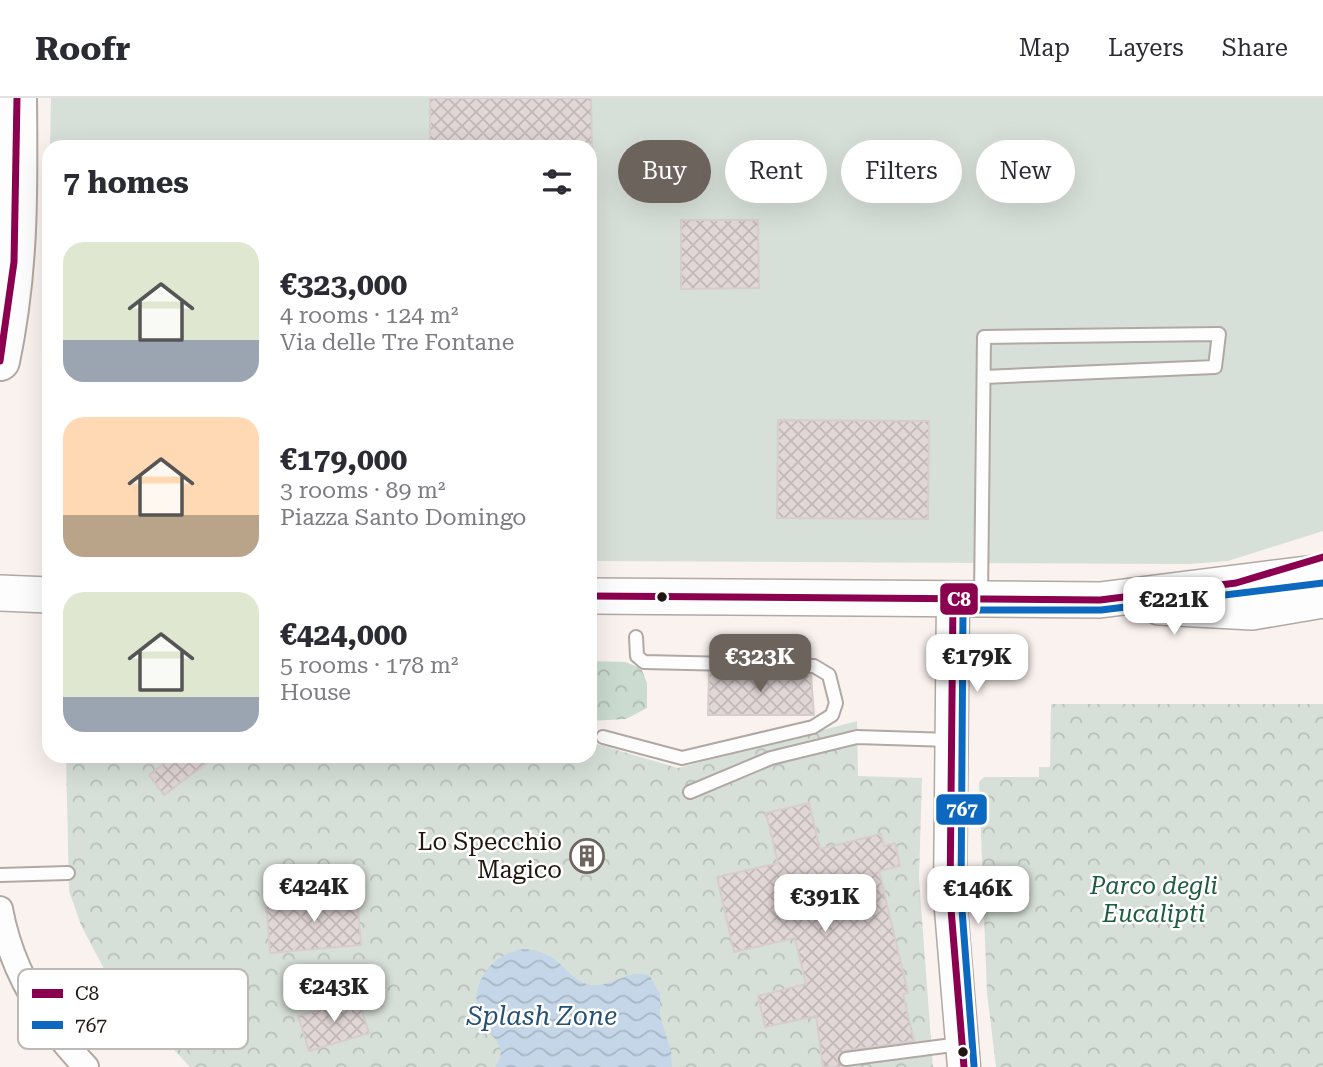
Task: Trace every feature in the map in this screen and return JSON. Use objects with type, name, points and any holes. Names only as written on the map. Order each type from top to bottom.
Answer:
[{"type":"highway","points":[[0,361],[15,272],[17,98]]},
{"type":"main road","points":[[1244,598],[1323,557]]},
{"type":"main road","points":[[597,596],[1100,600],[1195,610],[1244,598],[1323,572]]},
{"type":"main road","points":[[0,593],[42,595]]},
{"type":"main road","points":[[1244,598],[1323,600]]},
{"type":"main road","points":[[1244,598],[1323,612]]},
{"type":"street","points":[[962,1055],[952,945],[949,788],[950,740],[967,599]]},
{"type":"street","points":[[0,909],[9,946],[19,969]]},
{"type":"street","points":[[70,1049],[86,1067]]},
{"type":"lane","points":[[967,599],[984,377],[984,337],[1219,334],[1215,367],[984,377]]},
{"type":"lane","points":[[603,737],[682,758],[813,727],[832,715],[836,703],[829,675],[814,666],[644,662],[637,656],[636,638]]},
{"type":"lane","points":[[690,792],[771,758],[857,737],[950,740]]},
{"type":"lane","points":[[0,875],[68,873]]},
{"type":"lane","points":[[846,1059],[962,1055]]},
{"type":"green space","points":[[51,98],[1323,98],[1323,531],[1228,561],[1190,564],[597,561],[597,140],[50,140]]},
{"type":"green space","points":[[597,661],[625,662],[641,668],[647,683],[647,708],[626,719],[597,721]]},
{"type":"green space","name":"Parco degli Eucalipti","points":[[1051,704],[1323,704],[1323,1067],[996,1067],[987,993],[979,782],[984,777],[1039,777],[1039,767],[1050,767]]},
{"type":"green space","points":[[857,721],[858,776],[922,778],[919,879],[933,1067],[190,1067],[173,1049],[248,1049],[248,969],[105,969],[81,925],[69,891],[66,763],[597,763],[597,744],[678,768]]},
{"type":"water","name":"Splash Zone","points":[[524,949],[548,955],[576,978],[591,985],[607,984],[635,974],[650,976],[660,994],[660,1016],[671,1051],[672,1067],[495,1067],[500,1058],[500,1047],[481,1021],[477,1009],[479,985],[491,965],[501,957]]},
{"type":"building","points":[[430,98],[591,98],[592,140],[430,140]]},
{"type":"building","points":[[681,220],[758,220],[759,288],[681,289]]},
{"type":"building","points":[[778,420],[929,421],[928,519],[777,518]]},
{"type":"building","points":[[709,672],[811,675],[814,715],[708,715]]},
{"type":"building","points":[[165,763],[207,763],[164,795],[149,775]]},
{"type":"building","points":[[809,803],[820,849],[881,834],[884,846],[895,843],[900,866],[879,871],[908,993],[903,994],[914,1041],[844,1051],[837,1059],[843,1067],[823,1067],[816,1016],[765,1027],[758,996],[806,984],[795,938],[734,952],[717,877],[778,863],[766,813]]},
{"type":"building","points":[[357,895],[361,945],[270,953],[266,903]]},
{"type":"building","points":[[358,998],[369,1033],[309,1051],[298,1016]]},
{"type":"transit line","name":"C8","points":[[0,361],[14,262],[17,98]]},
{"type":"transit line","name":"C8","points":[[597,596],[1100,600],[1236,583],[1323,557]]},
{"type":"transit line","name":"767","points":[[974,1066],[961,897],[963,610],[1101,610],[1323,583]]},
{"type":"transit line","name":"C8","points":[[953,599],[950,897],[964,1067]]},
{"type":"place","name":"Lo Specchio Magico","points":[[587,856]]}]
